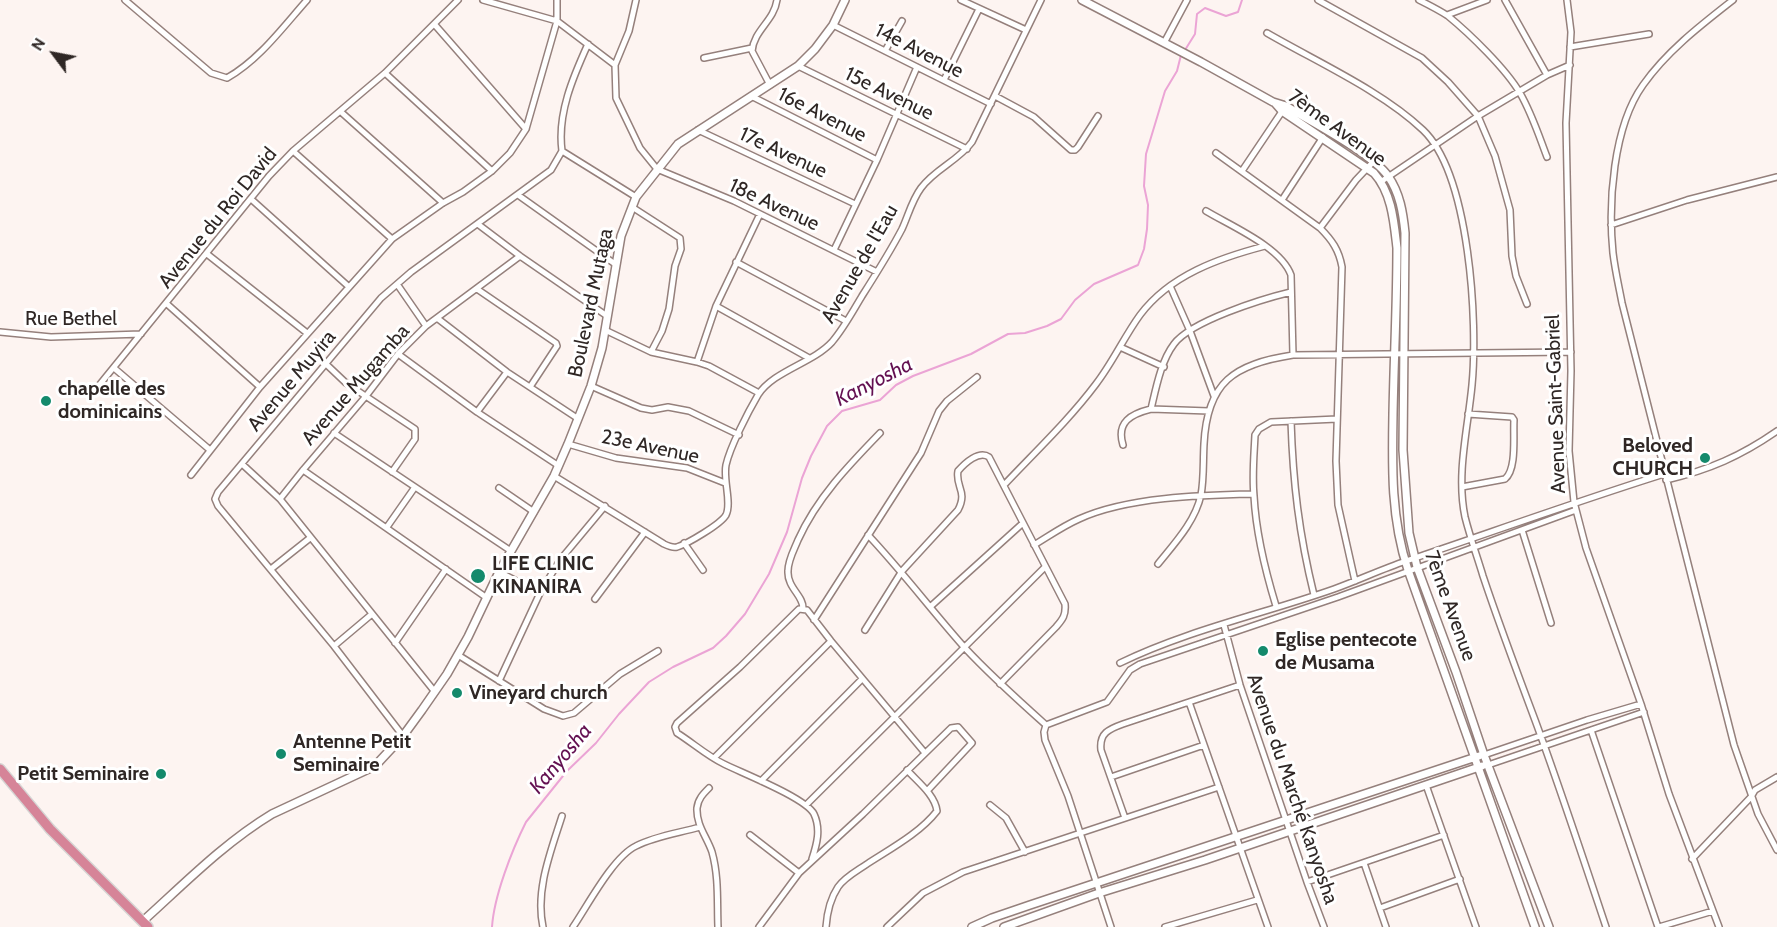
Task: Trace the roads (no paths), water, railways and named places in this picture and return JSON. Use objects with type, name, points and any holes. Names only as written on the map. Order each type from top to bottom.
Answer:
[{"type":"highway","points":[[0,769],[50,829],[146,924]]},
{"type":"street","points":[[125,0],[211,73],[227,78],[254,58],[307,0]]},
{"type":"street","name":"Avenue du Roi David","points":[[92,394],[269,176],[293,151],[385,73],[458,0]]},
{"type":"street","points":[[483,0],[557,21],[615,65]]},
{"type":"street","points":[[191,475],[260,387],[348,286],[393,239],[492,171],[510,153],[526,129],[557,21],[557,0]]},
{"type":"street","points":[[636,0],[629,31],[615,65],[616,98],[640,148],[657,169]]},
{"type":"street","points":[[770,85],[752,48],[758,31],[773,14],[777,0]]},
{"type":"street","name":"Boulevard Mutaga","points":[[146,924],[222,851],[258,822],[375,766],[403,736],[458,655],[499,572],[559,466],[591,386],[602,348],[621,236],[636,197],[678,144],[798,66],[815,49],[833,25],[845,0]]},
{"type":"street","points":[[961,0],[1026,30]]},
{"type":"street","name":"Avenue de l'Eau","points":[[684,543],[721,522],[727,513],[725,483],[730,451],[759,393],[831,343],[877,272],[920,189],[928,179],[967,149],[992,104],[1041,0]]},
{"type":"street","name":"7ème Avenue","points":[[1082,0],[1284,108],[1370,164],[1396,191],[1402,209],[1405,233],[1403,450],[1406,508],[1414,558],[1484,755],[1549,927]]},
{"type":"street","points":[[1165,44],[1187,0]]},
{"type":"street","points":[[1318,0],[1422,58],[1454,88],[1478,116],[1495,156],[1506,192],[1510,210],[1512,256],[1516,276],[1527,304]]},
{"type":"street","points":[[1419,0],[1447,15],[1489,56],[1519,91],[1530,111],[1547,158]]},
{"type":"street","points":[[1447,15],[1487,0]]},
{"type":"street","points":[[1505,0],[1547,75]]},
{"type":"street","name":"Avenue Saint-Gabriel","points":[[1567,0],[1570,47],[1566,123],[1571,352],[1569,451],[1574,502],[1586,548],[1644,712],[1669,794],[1719,927]]},
{"type":"street","points":[[1733,0],[1672,52],[1643,84],[1630,106],[1617,158],[1611,203],[1611,225],[1613,255],[1622,303],[1724,711],[1751,798],[1777,850]]},
{"type":"street","points":[[944,80],[979,9]]},
{"type":"street","points":[[885,51],[902,21]]},
{"type":"street","points":[[435,25],[526,129]]},
{"type":"street","name":"14e Avenue","points":[[833,25],[992,104]]},
{"type":"street","points":[[1267,33],[1383,100],[1424,131],[1436,145],[1454,190],[1470,261],[1472,295],[1473,384],[1462,487],[1465,517],[1495,611],[1545,746],[1606,927]]},
{"type":"street","points":[[1570,47],[1649,34]]},
{"type":"street","points":[[588,44],[571,81],[564,113],[562,151],[636,197]]},
{"type":"street","points":[[704,58],[752,48]]},
{"type":"street","points":[[1385,178],[1478,116],[1547,75],[1570,65]]},
{"type":"street","name":"15e Avenue","points":[[798,66],[967,149]]},
{"type":"street","points":[[834,250],[877,160],[917,67]]},
{"type":"street","points":[[385,73],[492,171]]},
{"type":"street","points":[[995,96],[1034,117],[1071,150],[1078,147],[1098,116]]},
{"type":"street","name":"16e Avenue","points":[[753,97],[877,160]]},
{"type":"street","points":[[1242,171],[1284,108]]},
{"type":"street","name":"7ème Avenue","points":[[1284,108],[1323,137],[1370,164]]},
{"type":"street","points":[[341,112],[443,203]]},
{"type":"street","name":"17e Avenue","points":[[698,130],[855,204]]},
{"type":"street","points":[[1282,200],[1323,137]]},
{"type":"street","points":[[293,151],[393,239]]},
{"type":"street","name":"Avenue Muyira","points":[[403,736],[334,646],[218,506],[216,499],[218,492],[381,298],[411,272],[479,225],[551,170],[562,151]]},
{"type":"street","points":[[1215,153],[1320,228],[1332,240],[1339,252],[1342,267],[1338,354],[1338,505],[1355,581]]},
{"type":"street","points":[[1320,228],[1370,164]]},
{"type":"street","name":"18e Avenue","points":[[657,169],[760,214],[877,272]]},
{"type":"street","points":[[1611,225],[1688,200],[1777,177]]},
{"type":"street","name":"7ème Avenue","points":[[1385,178],[1394,219],[1397,248],[1393,498],[1396,525],[1408,570],[1535,927]]},
{"type":"street","points":[[518,195],[615,264]]},
{"type":"street","points":[[251,199],[348,286]]},
{"type":"street","points":[[632,207],[680,238],[681,243],[669,309],[662,331],[651,352]]},
{"type":"street","points":[[1206,211],[1265,246],[1282,258],[1288,267],[1291,275],[1293,356]]},
{"type":"street","points":[[697,362],[716,306],[760,214]]},
{"type":"street","points":[[479,225],[607,316]]},
{"type":"street","points":[[1004,485],[1095,386],[1141,314],[1154,300],[1187,274],[1234,254],[1265,246]]},
{"type":"street","points":[[207,254],[307,333]]},
{"type":"street","name":"Avenue Mugamba","points":[[280,499],[398,354],[426,326],[520,256]]},
{"type":"street","points":[[736,262],[846,321]]},
{"type":"street","points":[[397,284],[426,326]]},
{"type":"street","points":[[1170,286],[1190,331],[1214,396]]},
{"type":"street","points":[[477,289],[556,343],[556,350],[530,387]]},
{"type":"street","points":[[1151,409],[1164,367],[1178,339],[1226,312],[1291,292]]},
{"type":"street","points":[[167,304],[260,387]]},
{"type":"street","points":[[716,306],[810,358]]},
{"type":"street","points":[[437,318],[507,372],[577,418]]},
{"type":"street","points":[[605,330],[651,352],[697,362],[759,393]]},
{"type":"street","name":"Rue Bethel","points":[[0,332],[51,337],[141,334]]},
{"type":"street","points":[[1120,347],[1164,367]]},
{"type":"street","points":[[1158,564],[1188,523],[1201,495],[1204,437],[1209,411],[1214,396],[1224,382],[1238,371],[1256,362],[1293,356],[1571,352]]},
{"type":"street","points":[[398,354],[477,412],[559,466]]},
{"type":"street","points":[[327,365],[346,383],[415,429],[415,439],[392,472]]},
{"type":"street","points":[[114,369],[210,450]]},
{"type":"street","points":[[477,412],[507,372]]},
{"type":"street","points":[[814,620],[921,453],[943,406],[977,377]]},
{"type":"street","points":[[591,386],[641,408],[652,410],[668,407],[689,411],[739,435]]},
{"type":"street","points":[[1123,445],[1120,435],[1122,428],[1133,415],[1151,409],[1209,411]]},
{"type":"street","points":[[1462,487],[1505,479],[1509,476],[1512,466],[1514,420],[1512,417],[1468,414]]},
{"type":"street","points":[[1276,606],[1265,569],[1253,494],[1255,435],[1263,425],[1337,419]]},
{"type":"street","points":[[1291,421],[1294,489],[1298,520],[1302,549],[1314,595]]},
{"type":"street","points":[[1120,663],[1167,644],[1355,581],[1405,561],[1574,502],[1665,477],[1697,473],[1733,458],[1777,431]]},
{"type":"street","points":[[334,433],[511,551]]},
{"type":"street","points":[[803,609],[803,602],[790,585],[788,572],[790,558],[812,513],[844,471],[880,434]]},
{"type":"street","name":"23e Avenue","points":[[568,444],[616,458],[687,468],[725,483]]},
{"type":"street","points":[[865,630],[902,571],[958,510],[963,501],[963,493],[957,476],[962,466],[980,454],[984,454],[989,457],[1065,604],[1064,618],[1000,684]]},
{"type":"street","points":[[242,464],[280,499],[435,692]]},
{"type":"street","points":[[303,470],[487,598]]},
{"type":"street","points":[[554,476],[664,544],[673,548],[684,543],[702,570]]},
{"type":"street","points":[[387,527],[415,487]]},
{"type":"street","points":[[499,488],[534,512]]},
{"type":"street","points":[[1034,545],[1078,519],[1102,510],[1201,495],[1253,494]]},
{"type":"street","points":[[499,681],[540,593],[560,560],[605,506]]},
{"type":"street","points":[[1046,725],[1107,702],[1130,670],[1140,664],[1338,597],[1576,510]]},
{"type":"street","points":[[930,607],[1023,524]]},
{"type":"street","points":[[1522,530],[1551,623]]},
{"type":"street","points":[[596,599],[645,532]]},
{"type":"street","points":[[868,535],[902,571],[964,647],[1000,684],[1046,725]]},
{"type":"street","points":[[271,569],[310,538]]},
{"type":"street","points":[[806,805],[1045,567]]},
{"type":"street","points":[[395,643],[446,569]]},
{"type":"street","points":[[499,572],[540,593]]},
{"type":"street","points":[[813,859],[818,832],[813,812],[806,805],[714,758],[677,733],[675,727],[799,609],[807,610],[925,753]]},
{"type":"street","points":[[334,646],[372,614]]},
{"type":"street","name":"Avenue du Marché Kanyosha","points":[[1224,625],[1240,685],[1324,927]]},
{"type":"street","points":[[714,758],[831,641]]},
{"type":"street","points":[[458,655],[544,709],[563,716],[574,713],[620,674],[658,651]]},
{"type":"street","points":[[761,780],[862,679]]},
{"type":"street","points":[[1125,818],[1101,750],[1100,741],[1103,734],[1123,724],[1240,685]]},
{"type":"street","points":[[1189,702],[1268,927]]},
{"type":"street","points":[[972,927],[992,918],[1541,735],[1641,704]]},
{"type":"street","points":[[1004,927],[1099,893],[1644,712]]},
{"type":"street","points":[[1046,725],[1045,740],[1068,796],[1111,927]]},
{"type":"street","points":[[759,927],[799,873],[813,859],[954,726],[961,729],[972,743],[927,791]]},
{"type":"street","points":[[1591,730],[1658,927],[1713,911]]},
{"type":"street","points":[[1111,777],[1204,745]]},
{"type":"street","points":[[826,927],[828,911],[838,887],[851,874],[932,818],[937,811],[936,804],[927,791],[907,771]]},
{"type":"street","points":[[1692,859],[1751,798],[1755,790],[1777,777]]},
{"type":"street","points":[[1426,785],[1476,927]]},
{"type":"street","points":[[887,927],[923,893],[963,872],[1219,787]]},
{"type":"street","points":[[709,789],[698,802],[697,810],[700,827],[711,850],[716,872],[718,927]]},
{"type":"street","points":[[990,805],[1006,819],[1025,852]]},
{"type":"street","points":[[543,927],[540,914],[542,887],[562,816]]},
{"type":"street","points":[[573,927],[616,863],[627,851],[650,841],[700,827]]},
{"type":"street","points":[[750,835],[799,873]]},
{"type":"street","points":[[1307,882],[1444,835]]},
{"type":"street","points":[[1364,863],[1386,927]]},
{"type":"street","points":[[1380,908],[1460,879]]},
{"type":"street","points":[[1166,927],[1257,900]]},
{"type":"waterway","name":"Kanyosha","points":[[1185,50],[1195,34],[1197,14],[1205,8],[1226,16],[1238,12],[1242,0]]},
{"type":"waterway","name":"Kanyosha","points":[[492,927],[504,873],[526,822],[567,771],[596,743],[649,682],[673,667],[713,648],[745,614],[769,574],[787,532],[802,478],[827,426],[842,411],[880,400],[896,385],[913,376],[971,354],[1008,334],[1025,333],[1061,319],[1075,300],[1094,284],[1138,265],[1144,249],[1147,229],[1148,205],[1144,186],[1146,154],[1165,91],[1177,71],[1181,55]]},
{"type":"place","name":"chapelle des dominicains","points":[[46,401]]},
{"type":"place","name":"Beloved CHURCH","points":[[1705,458]]},
{"type":"place","name":"LIFE CLINIC KINANIRA","points":[[478,576]]},
{"type":"place","name":"Eglise pentecote de Musama","points":[[1263,651]]},
{"type":"place","name":"Vineyard church","points":[[457,693]]},
{"type":"place","name":"Antenne Petit Seminaire","points":[[281,754]]},
{"type":"place","name":"Petit Seminaire","points":[[161,774]]}]
